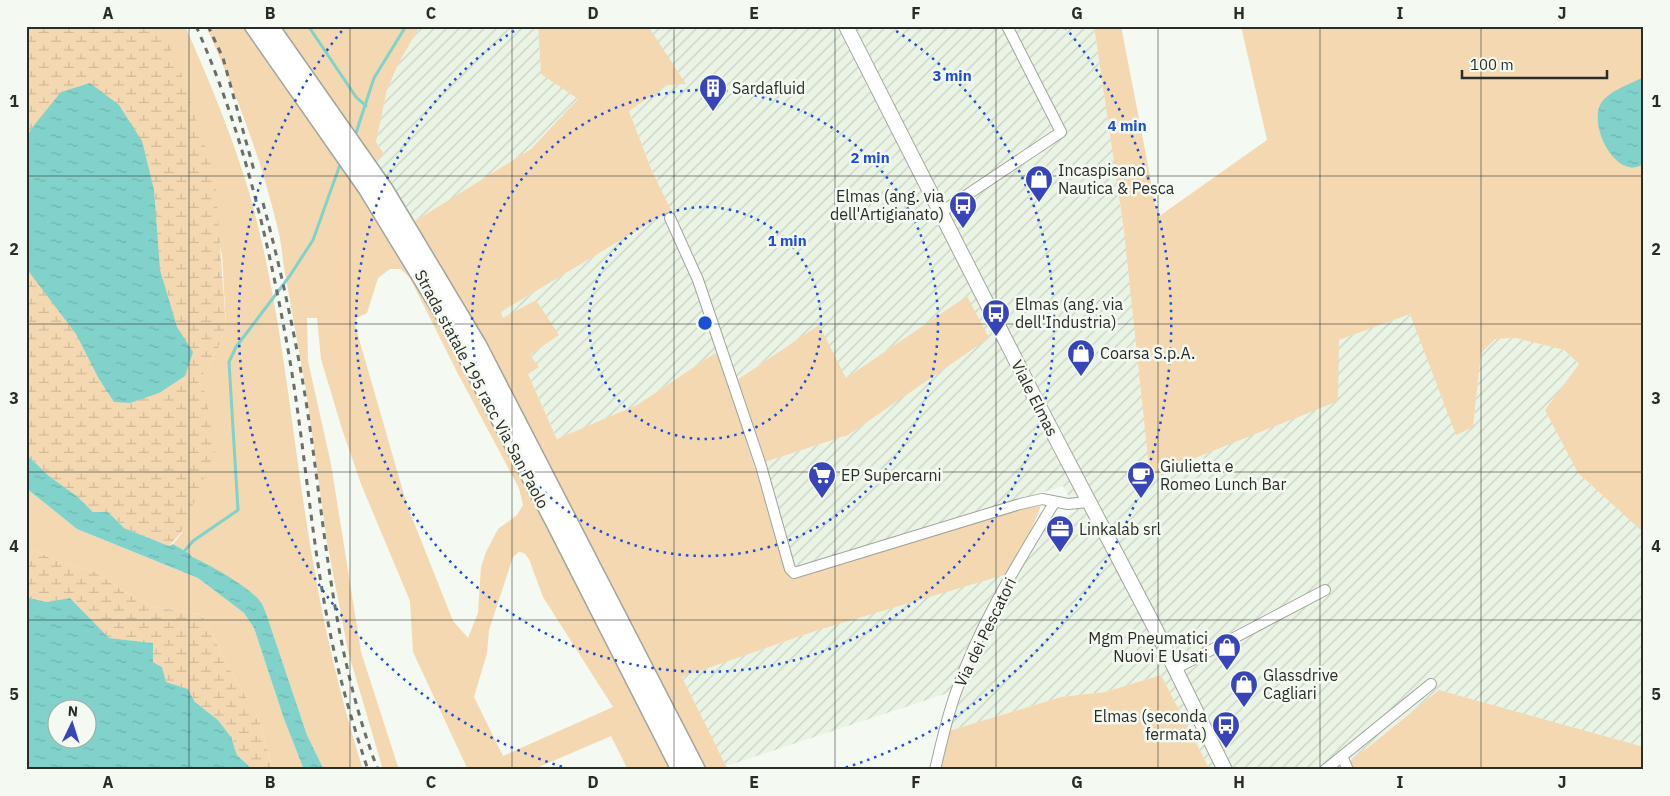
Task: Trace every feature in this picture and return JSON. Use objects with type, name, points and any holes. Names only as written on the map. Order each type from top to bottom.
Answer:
[{"type":"highway","name":"Strada statale 195 racc Via San Paolo","points":[[253,26],[367,189],[411,244],[478,345],[697,770]]},
{"type":"highway","name":"Strada statale 195 racc Via San Paolo","points":[[270,26],[379,182],[447,320],[540,495],[680,770]]},
{"type":"main road","name":"Viale Elmas","points":[[846,26],[1088,502],[1176,669],[1225,770]]},
{"type":"street","points":[[940,213],[1061,132],[1007,26]]},
{"type":"street","points":[[670,218],[698,280],[761,466],[790,570],[794,573],[1020,504],[1042,499],[1054,503],[1088,502]]},
{"type":"street","name":"Via dei Pescatori","points":[[935,770],[956,692],[968,661],[988,617],[1054,503]]},
{"type":"street","points":[[1176,669],[1325,590]]},
{"type":"street","points":[[1325,770],[1431,684]]},
{"type":"street","points":[[1342,756],[1348,770]]},
{"type":"shaded area","points":[[420,26],[538,26],[541,73],[578,99],[531,149],[415,221],[376,161],[384,154],[376,142],[387,90],[398,64]]},
{"type":"shaded area","points":[[654,26],[1094,26],[1129,266],[1339,340],[1410,314],[1473,427],[1481,353],[1495,339],[1516,338],[1564,350],[1579,364],[1578,473],[1644,533],[1644,747],[1439,690],[1340,770],[1210,770],[1161,675],[1105,692],[1061,697],[949,731],[960,689],[726,766],[682,677],[818,630],[1076,511],[1063,486],[795,568],[765,462],[848,435],[880,412],[967,296],[846,378],[818,326],[737,380],[718,351],[637,405],[558,440],[528,374],[530,355],[558,336],[503,318],[501,312],[671,210],[652,171],[629,110],[667,85],[660,46],[650,29]]},
{"type":"green space","points":[[26,26],[161,26],[180,70],[215,177],[226,327],[218,348],[199,382],[206,394],[215,452],[181,533],[169,546],[124,528],[108,512],[93,512],[78,497],[49,476],[26,454]]},
{"type":"green space","points":[[161,26],[185,26],[220,108],[249,192],[261,237],[278,327],[312,556],[322,610],[340,690],[363,770],[324,770],[307,735],[267,616],[260,601],[205,563],[191,557],[190,554],[173,544],[182,533],[206,394],[199,382],[218,348],[226,327],[222,254]]},
{"type":"green space","points":[[206,26],[420,26],[398,64],[387,90],[376,142],[384,154],[376,161],[415,221],[531,149],[578,99],[541,74],[538,26],[654,26],[650,29],[686,84],[667,85],[629,111],[652,171],[671,210],[501,312],[503,318],[536,300],[559,335],[530,355],[539,367],[528,374],[557,439],[637,405],[718,351],[788,573],[1027,507],[1041,506],[1030,533],[1007,574],[818,630],[682,677],[728,770],[706,770],[577,521],[426,240],[398,251],[528,485],[671,770],[628,770],[611,736],[532,770],[468,770],[413,652],[410,601],[361,484],[342,429],[321,359],[317,318],[307,318],[308,361],[331,464],[361,652],[399,770],[383,770],[348,651],[327,542],[306,390],[277,227],[266,183],[251,137]],"holes":[[[390,269],[401,269],[410,278],[456,370],[519,488],[523,505],[517,515],[498,529],[486,552],[481,567],[478,613],[468,638],[453,621],[407,505],[355,325],[357,318],[367,313],[378,278]],[[519,552],[524,553],[529,559],[543,597],[613,707],[503,756],[474,697],[487,653],[489,630],[513,557]]]},
{"type":"green space","points":[[1094,26],[1121,26],[1158,217],[1267,140],[1241,26],[1644,26],[1644,533],[1578,473],[1545,410],[1579,364],[1564,350],[1516,338],[1495,339],[1481,353],[1473,427],[1456,435],[1410,314],[1339,340],[1338,401],[1150,476],[1124,231]]},
{"type":"green space","points":[[967,296],[989,338],[848,435],[765,462],[737,380],[819,325],[846,378]]},
{"type":"green space","points":[[26,488],[77,529],[198,578],[244,613],[254,628],[284,719],[304,770],[273,770],[259,719],[233,675],[202,615],[150,606],[123,591],[99,573],[60,562],[26,547]]},
{"type":"green space","points":[[26,547],[60,562],[99,573],[123,591],[150,606],[202,615],[233,675],[259,719],[273,770],[253,770],[237,755],[231,737],[218,720],[195,702],[188,689],[166,682],[162,667],[153,662],[153,643],[109,638],[70,598],[46,602],[26,597]]},
{"type":"green space","points":[[1161,675],[1210,770],[938,770],[949,731],[1061,697],[1105,692]]},
{"type":"green space","points":[[1439,690],[1644,747],[1644,770],[1340,770]]},
{"type":"water","points":[[1644,77],[1644,164],[1631,168],[1621,164],[1608,150],[1599,131],[1598,111],[1601,103],[1609,95]]},
{"type":"water","points":[[90,83],[119,105],[142,141],[154,190],[160,270],[177,327],[193,352],[185,376],[159,393],[130,403],[114,402],[99,379],[76,334],[26,268],[26,139],[31,129],[61,92]]},
{"type":"water","points":[[26,454],[49,476],[78,497],[93,512],[108,512],[124,528],[169,546],[173,544],[192,557],[218,570],[255,595],[267,616],[307,735],[324,770],[304,770],[284,719],[254,628],[244,613],[198,578],[77,529],[26,488]]},
{"type":"water","points":[[26,597],[46,602],[70,598],[109,638],[153,643],[153,662],[162,667],[166,682],[188,689],[195,702],[218,720],[231,737],[237,755],[253,770],[26,770]]},
{"type":"waterway","points":[[355,136],[374,78],[406,26]]},
{"type":"waterway","points":[[309,27],[356,97],[366,106]]},
{"type":"waterway","points":[[183,553],[193,541],[238,510],[229,362],[236,347],[289,277],[313,240],[341,162]]},
{"type":"railway","points":[[196,26],[238,137],[268,251],[291,368],[326,611],[341,681],[368,770]]},
{"type":"railway","points":[[208,26],[223,58],[255,174]]},
{"type":"railway","points":[[263,203],[281,274],[301,371],[331,584],[340,631],[362,724],[378,770]]},
{"type":"place","name":"Sardafluid","points":[[713,112]]},
{"type":"place","name":"Incaspisano Nautica & Pesca","points":[[1039,203]]},
{"type":"place","name":"Elmas (ang. via dell'Artigianato)","points":[[963,229]]},
{"type":"place","name":"Elmas (ang. via dell'Industria)","points":[[996,337]]},
{"type":"place","name":"Coarsa S.p.A.","points":[[1081,377]]},
{"type":"place","name":"EP Supercarni","points":[[822,499]]},
{"type":"place","name":"Giulietta e Romeo Lunch Bar","points":[[1141,499]]},
{"type":"place","name":"Linkalab srl","points":[[1060,553]]},
{"type":"place","name":"Mgm Pneumatici Nuovi E Usati","points":[[1227,671]]},
{"type":"place","name":"Glassdrive Cagliari","points":[[1244,708]]},
{"type":"place","name":"Elmas (seconda fermata)","points":[[1226,749]]}]
